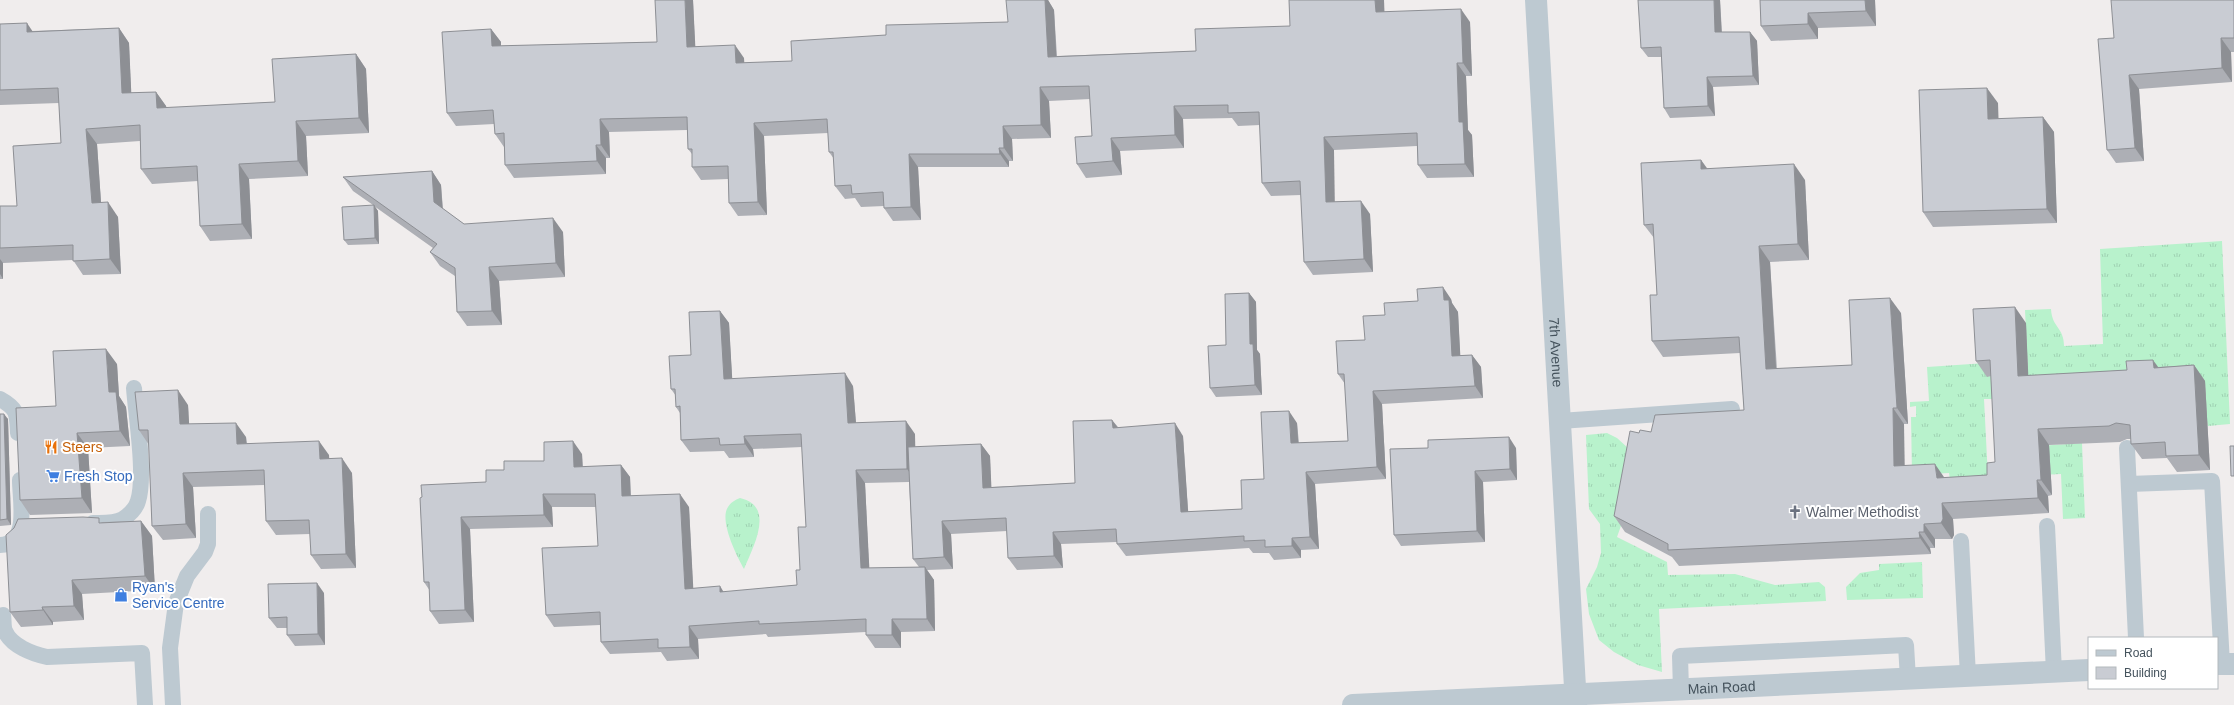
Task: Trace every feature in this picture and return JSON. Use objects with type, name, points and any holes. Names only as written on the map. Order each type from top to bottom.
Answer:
[{"type":"street","name":"7th Avenue","points":[[1536,0],[1576,700]]},
{"type":"street","name":"Main Road","points":[[1353,705],[1576,700],[1681,690],[2088,670]]},
{"type":"lane","points":[[75,524],[113,522],[121,520],[129,515],[138,501],[141,479],[134,388]]},
{"type":"lane","points":[[0,399],[9,404],[17,413],[19,458],[29,525],[10,544],[0,545]]},
{"type":"lane","points":[[1560,421],[1732,409]]},
{"type":"lane","points":[[2127,448],[2136,637]]},
{"type":"lane","points":[[2129,484],[2212,481],[2224,664]]},
{"type":"lane","points":[[173,705],[170,648],[176,603],[187,576],[205,552],[208,539],[208,514]]},
{"type":"lane","points":[[2047,526],[2054,672]]},
{"type":"lane","points":[[1961,541],[1968,676]]},
{"type":"lane","points":[[3,615],[5,632],[14,642],[36,654],[47,657],[142,653],[145,705]]},
{"type":"lane","points":[[1681,690],[1680,656],[1906,645],[1908,679]]},
{"type":"green space","points":[[2222,241],[2230,424],[2208,426],[2196,382],[2194,366],[2141,369],[2002,399],[1984,399],[1988,478],[1950,480],[1949,473],[1912,475],[1911,417],[1916,417],[1916,406],[1910,407],[1910,402],[1929,401],[1927,367],[1986,363],[2028,375],[2025,310],[2051,309],[2053,320],[2062,335],[2064,346],[2103,344],[2100,249]]},
{"type":"green space","points":[[1607,433],[1617,438],[1628,448],[1627,509],[1617,537],[1667,562],[1668,575],[1735,574],[1775,585],[1819,582],[1825,587],[1826,601],[1659,609],[1662,672],[1638,665],[1614,652],[1599,640],[1589,614],[1586,589],[1597,567],[1601,553],[1600,524],[1589,509],[1586,435]]},
{"type":"green space","points":[[2082,443],[2085,518],[2063,519],[2061,474],[2040,475],[2039,446]]},
{"type":"green space","points":[[740,498],[751,502],[757,509],[759,518],[759,528],[756,539],[744,569],[730,538],[726,520],[728,507],[733,501]]},
{"type":"green space","points":[[1922,562],[1923,598],[1847,600],[1846,587],[1860,573],[1879,570],[1879,564]]},
{"type":"building","points":[[655,0],[685,0],[687,47],[735,45],[736,63],[792,61],[791,41],[886,35],[886,25],[1008,22],[1006,0],[1045,0],[1048,57],[1196,51],[1195,29],[1290,26],[1289,0],[1375,0],[1376,12],[1461,9],[1463,63],[1457,63],[1459,122],[1463,122],[1465,164],[1418,165],[1417,133],[1324,137],[1326,202],[1361,201],[1364,259],[1304,262],[1300,181],[1262,183],[1259,112],[1228,113],[1228,105],[1174,106],[1175,135],[1111,138],[1113,161],[1077,164],[1075,137],[1092,136],[1089,86],[1040,87],[1041,125],[1003,126],[1004,148],[999,148],[1000,154],[909,154],[911,207],[884,208],[883,192],[852,194],[851,185],[835,186],[833,152],[829,152],[827,119],[754,123],[758,202],[729,203],[728,166],[692,167],[692,149],[688,149],[687,117],[600,119],[601,145],[596,145],[597,161],[505,165],[504,133],[495,134],[493,110],[447,113],[442,32],[491,29],[492,46],[657,42]]},
{"type":"building","points":[[1638,0],[1714,0],[1715,32],[1750,32],[1753,76],[1707,77],[1708,106],[1664,108],[1661,47],[1641,48]]},
{"type":"building","points":[[1760,0],[1865,0],[1866,11],[1808,13],[1808,24],[1761,26]]},
{"type":"building","points":[[2111,0],[2234,0],[2234,38],[2221,38],[2222,68],[2129,75],[2135,148],[2107,150],[2098,39],[2114,38]]},
{"type":"building","points":[[27,23],[27,32],[119,28],[122,93],[156,92],[157,108],[275,102],[272,59],[356,54],[359,118],[296,121],[298,161],[239,164],[242,224],[200,226],[197,166],[141,169],[140,125],[86,129],[92,203],[108,202],[110,259],[73,261],[73,245],[0,248],[0,206],[17,206],[13,146],[61,143],[58,88],[0,90],[0,24]]},
{"type":"building","points":[[1987,88],[1988,119],[2043,117],[2047,209],[1923,212],[1919,90]]},
{"type":"building","points":[[1701,160],[1701,169],[1794,164],[1798,244],[1759,246],[1766,369],[1852,365],[1849,300],[1890,298],[1897,408],[1893,408],[1894,466],[1935,464],[1937,478],[1987,475],[1987,463],[1995,462],[1990,360],[1976,361],[1973,309],[2015,307],[2018,376],[2127,370],[2126,361],[2153,360],[2154,368],[2194,365],[2199,455],[2166,456],[2165,442],[2131,444],[2130,425],[2116,423],[2109,426],[2038,429],[2041,480],[2037,480],[2038,498],[1942,503],[1943,519],[1941,523],[1924,524],[1924,532],[1919,532],[1920,538],[1668,550],[1668,544],[1614,516],[1630,431],[1639,433],[1640,430],[1651,432],[1655,415],[1744,410],[1739,337],[1652,341],[1650,295],[1657,295],[1653,224],[1644,225],[1641,163]]},
{"type":"building","points":[[432,171],[434,202],[464,224],[553,218],[556,263],[489,267],[492,311],[457,312],[455,268],[430,252],[437,244],[343,177]]},
{"type":"building","points":[[374,205],[375,238],[344,240],[342,207]]},
{"type":"building","points":[[1443,287],[1444,300],[1449,300],[1452,356],[1472,355],[1475,386],[1373,391],[1377,467],[1306,472],[1310,537],[1292,538],[1292,546],[1265,547],[1265,540],[1244,541],[1244,536],[1117,544],[1116,529],[1053,532],[1054,556],[1008,558],[1006,518],[942,521],[944,557],[913,559],[908,447],[981,444],[983,488],[1075,483],[1073,421],[1112,420],[1113,428],[1175,423],[1181,512],[1242,509],[1241,480],[1264,479],[1261,412],[1289,411],[1291,443],[1348,441],[1344,374],[1338,374],[1336,341],[1365,340],[1363,316],[1385,315],[1384,303],[1418,301],[1417,289]]},
{"type":"building","points":[[1249,293],[1250,344],[1253,344],[1255,385],[1210,388],[1208,346],[1226,345],[1225,294]]},
{"type":"building","points":[[720,311],[724,379],[845,373],[848,423],[906,421],[907,469],[856,470],[861,568],[925,567],[927,619],[892,619],[892,635],[866,635],[866,619],[759,624],[759,621],[689,626],[690,647],[658,648],[658,639],[601,642],[600,612],[546,615],[542,548],[598,546],[595,494],[543,494],[544,515],[461,517],[465,610],[430,611],[429,582],[424,582],[420,498],[422,497],[421,485],[486,482],[486,470],[504,470],[504,461],[544,461],[544,442],[573,441],[574,467],[621,465],[622,496],[680,494],[685,589],[720,586],[720,592],[797,585],[796,570],[800,570],[798,527],[806,527],[801,434],[744,436],[745,444],[720,445],[719,438],[681,440],[680,406],[676,407],[675,389],[671,389],[669,356],[691,355],[689,312]]},
{"type":"building","points":[[106,349],[109,392],[116,392],[120,431],[77,433],[82,498],[20,500],[16,408],[56,406],[53,351]]},
{"type":"building","points":[[178,390],[180,424],[236,423],[237,444],[319,441],[320,459],[342,458],[346,554],[311,555],[309,520],[266,521],[264,470],[183,473],[186,524],[152,526],[148,430],[139,430],[135,392]]},
{"type":"building","points":[[0,414],[4,414],[7,519],[0,520]]},
{"type":"building","points":[[1509,437],[1510,469],[1475,471],[1477,531],[1394,535],[1390,449],[1428,448],[1428,440]]},
{"type":"building","points":[[2230,446],[2234,446],[2234,476],[2231,476]]},
{"type":"building","points":[[99,518],[99,523],[141,521],[145,576],[72,580],[74,606],[42,607],[43,610],[10,612],[6,535],[14,528],[18,519]]},
{"type":"building","points":[[317,583],[318,634],[287,635],[287,617],[269,618],[268,584]]},
{"type":"place","name":"Steers","points":[[51,447]]},
{"type":"place","name":"Fresh Stop","points":[[53,476]]},
{"type":"place","name":"Walmer Methodist","points":[[1795,512]]},
{"type":"place","name":"Ryan's Service Centre","points":[[121,595]]}]
